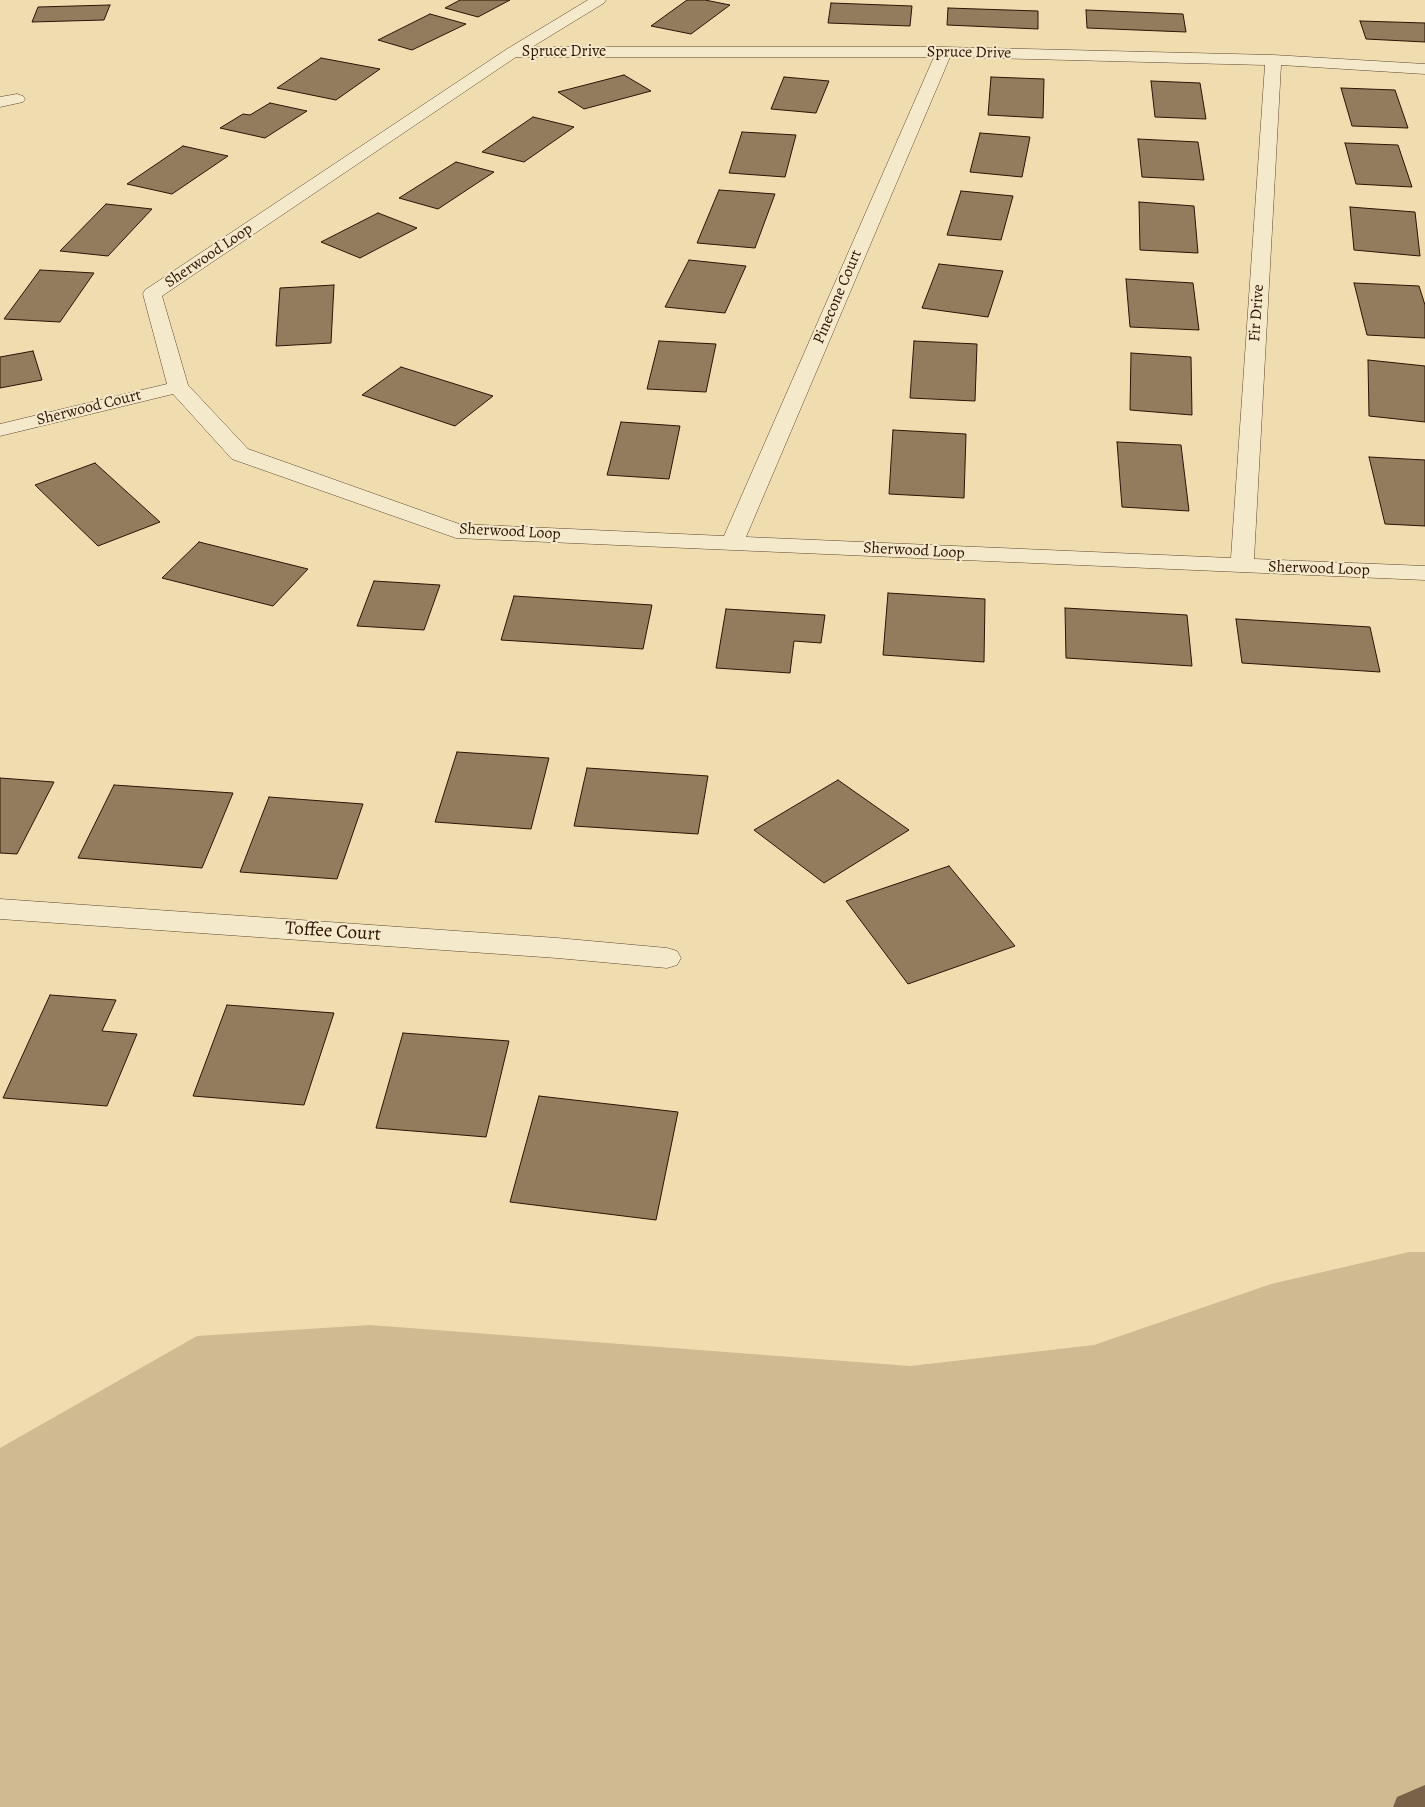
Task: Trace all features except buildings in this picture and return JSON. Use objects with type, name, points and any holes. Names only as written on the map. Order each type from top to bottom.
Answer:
[{"type":"street","name":"Sherwood Loop","points":[[599,0],[513,52],[152,294],[178,387],[240,454],[456,530],[1425,573]]},
{"type":"street","name":"Spruce Drive","points":[[513,52],[944,52],[1273,60],[1425,70]]},
{"type":"street","name":"Pinecone Court","points":[[732,543],[944,52]]},
{"type":"street","name":"Fir Drive","points":[[1242,566],[1273,60]]},
{"type":"street","points":[[0,102],[17,99]]},
{"type":"street","name":"Sherwood Court","points":[[0,430],[178,387]]},
{"type":"street","name":"Toffee Court","points":[[0,909],[557,948],[666,958]]},
{"type":"shaded area","points":[[1409,1252],[1425,1252],[1425,1807],[0,1807],[0,1448],[197,1336],[370,1325],[910,1366],[1094,1345],[1271,1284]]},
{"type":"waterway","points":[[1407,1807],[1425,1799]]}]
